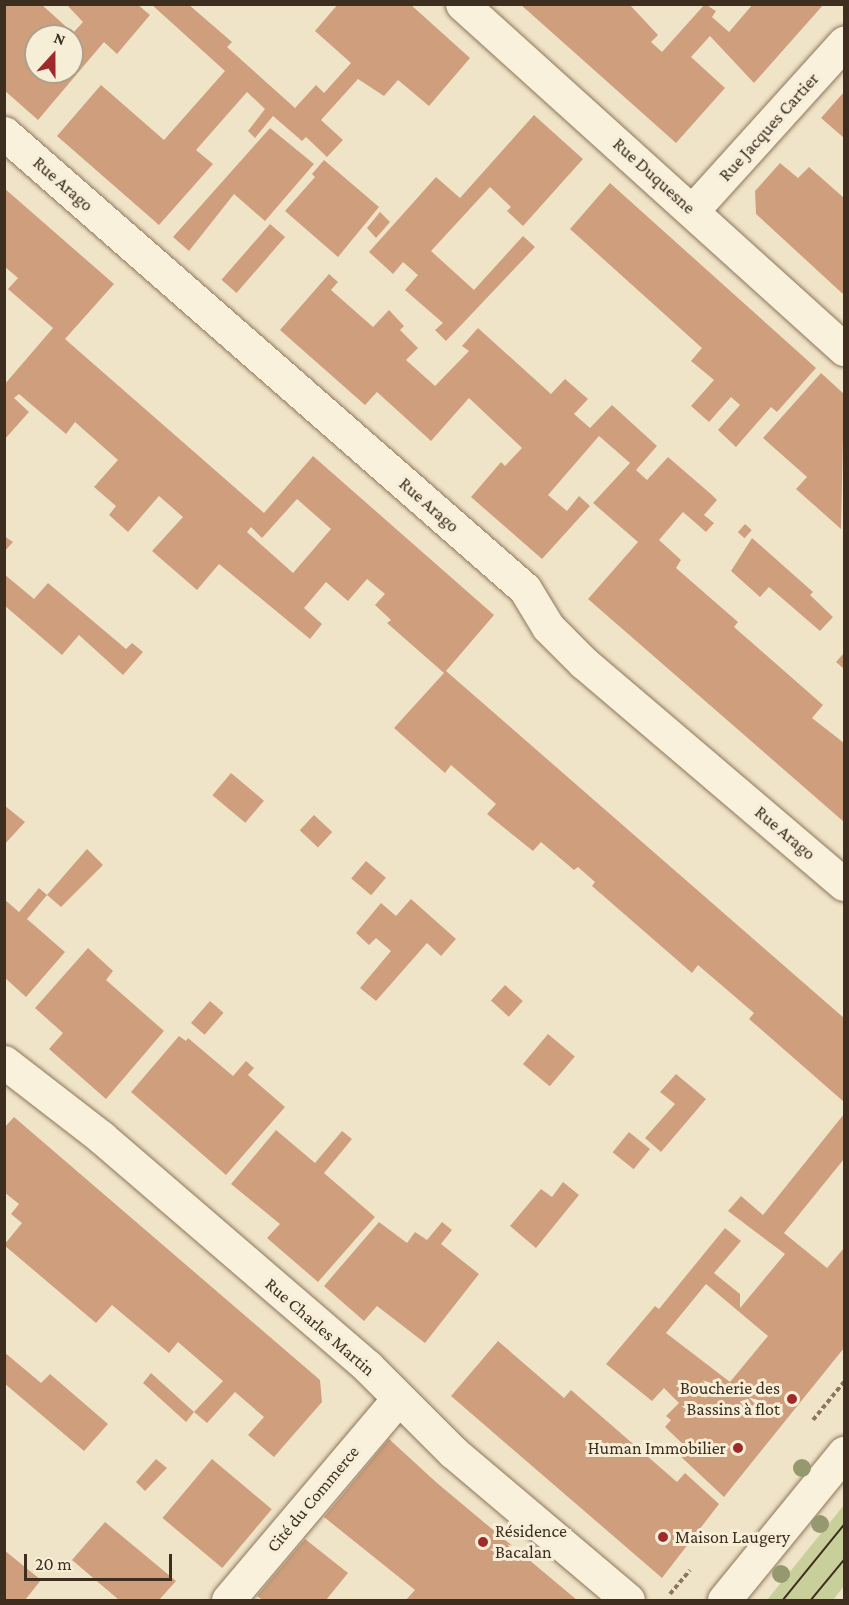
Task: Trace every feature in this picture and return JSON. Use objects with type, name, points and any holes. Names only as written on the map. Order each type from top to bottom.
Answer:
[{"type":"street","name":"Rue Duquesne","points":[[462,4],[844,349]]},
{"type":"street","name":"Rue Jacques Cartier","points":[[692,211],[844,43]]},
{"type":"street","name":"Rue Arago","points":[[4,133],[525,589],[548,627],[584,663],[844,884]]},
{"type":"street","name":"Rue Charles Martin","points":[[9,1077],[100,1137],[367,1366],[398,1400],[628,1600]]},
{"type":"street","name":"Cité du Commerce","points":[[228,1600],[398,1400]]},
{"type":"street","points":[[724,1600],[844,1453]]},
{"type":"green space","points":[[844,1505],[844,1586],[833,1600],[767,1600]]},
{"type":"building","points":[[4,4],[41,4],[63,24],[24,24],[24,84],[68,84],[38,120],[4,90]]},
{"type":"building","points":[[66,4],[137,4],[150,15],[117,54],[104,42],[84,66],[84,24],[81,24],[83,22]]},
{"type":"building","points":[[151,4],[188,4],[232,42],[227,47],[295,108],[316,85],[324,93],[351,63],[315,31],[338,4],[410,4],[470,58],[429,106],[398,80],[384,96],[358,79],[321,120],[343,140],[327,157],[306,137],[302,141],[273,116],[255,138],[248,131],[265,109],[247,92],[196,150],[213,164],[159,225],[57,136],[101,85],[164,140],[225,71]]},
{"type":"building","points":[[520,4],[629,4],[658,35],[651,42],[662,52],[705,4],[716,11],[712,17],[729,32],[753,4],[824,4],[754,83],[710,36],[691,57],[725,88],[676,143]]},
{"type":"building","points":[[844,92],[844,138],[821,118]]},
{"type":"building","points":[[534,115],[583,159],[523,226],[507,211],[511,207],[490,187],[431,251],[474,290],[523,236],[535,247],[446,341],[435,330],[443,323],[405,290],[418,275],[403,262],[393,274],[369,252],[436,177],[460,198]]},
{"type":"building","points":[[270,128],[314,164],[265,221],[234,194],[189,251],[173,237]]},
{"type":"building","points":[[324,160],[379,207],[338,257],[285,211],[315,177],[312,174]]},
{"type":"building","points":[[780,163],[798,178],[809,167],[844,198],[844,295],[756,214],[755,191]]},
{"type":"building","points":[[610,183],[816,368],[777,412],[771,407],[736,447],[718,430],[740,405],[731,397],[709,422],[691,406],[714,380],[691,361],[702,348],[570,229]]},
{"type":"building","points":[[4,188],[114,284],[65,339],[264,513],[313,456],[494,615],[446,671],[844,1018],[844,1102],[749,1019],[754,1013],[698,965],[692,973],[592,886],[595,882],[578,867],[574,870],[541,842],[533,851],[487,814],[496,804],[451,765],[445,773],[394,728],[444,673],[387,623],[391,620],[375,605],[385,594],[367,579],[348,601],[326,582],[304,608],[322,624],[310,639],[219,564],[197,590],[152,551],[183,517],[159,496],[128,532],[109,515],[116,506],[94,487],[118,460],[75,422],[66,434],[19,394],[14,398],[29,412],[4,440],[4,385],[53,328],[8,289],[18,278],[4,266]],"holes":[[[297,499],[331,529],[293,573],[247,532],[251,527],[262,538]]]},
{"type":"building","points":[[380,212],[390,222],[376,238],[367,228]]},
{"type":"building","points":[[270,224],[285,237],[237,293],[221,280]]},
{"type":"building","points":[[329,274],[338,282],[331,290],[373,327],[389,310],[404,326],[400,330],[418,348],[406,360],[435,386],[469,351],[462,346],[478,328],[551,394],[565,379],[588,399],[574,414],[590,428],[612,405],[657,446],[636,470],[647,480],[668,457],[717,500],[704,515],[714,523],[706,532],[683,512],[659,540],[681,560],[676,568],[738,622],[734,627],[823,705],[812,718],[844,743],[844,822],[588,599],[638,542],[593,503],[630,463],[599,436],[548,495],[567,511],[579,496],[590,506],[542,559],[471,497],[501,462],[505,466],[522,448],[469,398],[431,441],[377,392],[365,405],[280,330]]},
{"type":"building","points":[[821,373],[844,394],[841,529],[796,489],[807,477],[763,438]]},
{"type":"building","points":[[745,524],[752,530],[745,538],[738,532]]},
{"type":"building","points":[[4,536],[13,542],[4,552]]},
{"type":"building","points":[[752,538],[813,592],[810,595],[833,617],[820,631],[769,587],[760,597],[731,571]]},
{"type":"building","points":[[4,574],[34,599],[48,583],[126,649],[132,643],[143,652],[123,675],[79,635],[62,655],[4,605]]},
{"type":"building","points":[[844,653],[844,667],[843,668],[836,662]]},
{"type":"building","points":[[231,773],[264,801],[245,823],[212,795]]},
{"type":"building","points":[[4,805],[25,822],[4,845]]},
{"type":"building","points":[[314,815],[332,832],[318,847],[300,830]]},
{"type":"building","points":[[87,849],[103,865],[61,907],[47,895]]},
{"type":"building","points":[[366,861],[386,878],[371,895],[351,879]]},
{"type":"building","points":[[39,888],[47,895],[27,919],[65,952],[26,997],[4,977],[4,899],[19,912]]},
{"type":"building","points":[[411,899],[456,939],[441,956],[427,943],[376,1001],[360,988],[391,951],[376,938],[369,945],[356,933],[381,903],[396,916]]},
{"type":"building","points":[[88,948],[113,971],[106,980],[164,1031],[106,1099],[49,1049],[63,1033],[35,1008]]},
{"type":"building","points":[[505,985],[523,1001],[509,1017],[491,1001]]},
{"type":"building","points":[[210,1001],[224,1013],[205,1035],[191,1023]]},
{"type":"building","points":[[548,1034],[575,1056],[550,1086],[523,1064]]},
{"type":"building","points":[[179,1036],[186,1041],[188,1038],[233,1076],[246,1061],[254,1068],[248,1075],[285,1107],[226,1175],[131,1092]]},
{"type":"building","points":[[676,1074],[706,1099],[661,1152],[645,1138],[675,1104],[660,1092]]},
{"type":"building","points":[[844,1114],[844,1159],[784,1233],[827,1268],[844,1248],[844,1348],[724,1497],[677,1453],[685,1446],[665,1427],[671,1420],[666,1416],[679,1403],[664,1388],[652,1401],[606,1364],[655,1306],[659,1309],[725,1228],[741,1241],[714,1273],[740,1294],[740,1308],[785,1254],[728,1211],[741,1196],[763,1215]],"holes":[[[706,1284],[768,1336],[730,1382],[666,1333]]]},
{"type":"building","points":[[14,1117],[320,1380],[322,1402],[274,1457],[248,1435],[264,1417],[235,1392],[207,1423],[194,1412],[223,1381],[178,1342],[169,1353],[112,1305],[96,1323],[4,1245],[22,1223],[11,1214],[19,1204],[4,1192],[4,1128]]},
{"type":"building","points":[[276,1130],[315,1163],[342,1131],[352,1139],[324,1173],[375,1217],[318,1282],[267,1238],[280,1224],[231,1184]]},
{"type":"building","points":[[629,1132],[650,1149],[634,1169],[613,1152]]},
{"type":"building","points":[[563,1182],[579,1195],[536,1248],[510,1226],[541,1189],[552,1197]]},
{"type":"building","points":[[379,1222],[407,1243],[415,1232],[427,1240],[442,1222],[452,1230],[441,1244],[479,1274],[425,1343],[377,1306],[364,1321],[324,1286]]},
{"type":"building","points":[[498,1341],[564,1398],[571,1390],[677,1482],[685,1473],[719,1504],[662,1578],[451,1396]]},
{"type":"building","points":[[4,1352],[41,1383],[50,1374],[108,1424],[84,1451],[4,1383]]},
{"type":"building","points":[[151,1373],[194,1412],[186,1422],[143,1383]]},
{"type":"building","points":[[389,1439],[437,1483],[577,1600],[406,1600],[415,1590],[324,1517]]},
{"type":"building","points":[[156,1459],[167,1468],[145,1491],[136,1482]]},
{"type":"building","points":[[212,1459],[272,1509],[222,1568],[163,1518]]},
{"type":"building","points":[[105,1522],[176,1581],[159,1600],[119,1600],[72,1560]]},
{"type":"building","points":[[305,1539],[348,1573],[326,1600],[263,1600],[257,1596]]},
{"type":"building","points":[[4,1550],[41,1580],[25,1600],[4,1600]]},
{"type":"tram line","points":[[783,1600],[844,1525]]},
{"type":"tram line","points":[[811,1600],[844,1560]]},
{"type":"place","name":"Boucherie des Bassins à flot","points":[[792,1399]]},
{"type":"place","name":"Human Immobilier","points":[[738,1448]]},
{"type":"place","name":"Maison Laugery","points":[[663,1537]]},
{"type":"place","name":"Résidence Bacalan","points":[[483,1542]]}]
